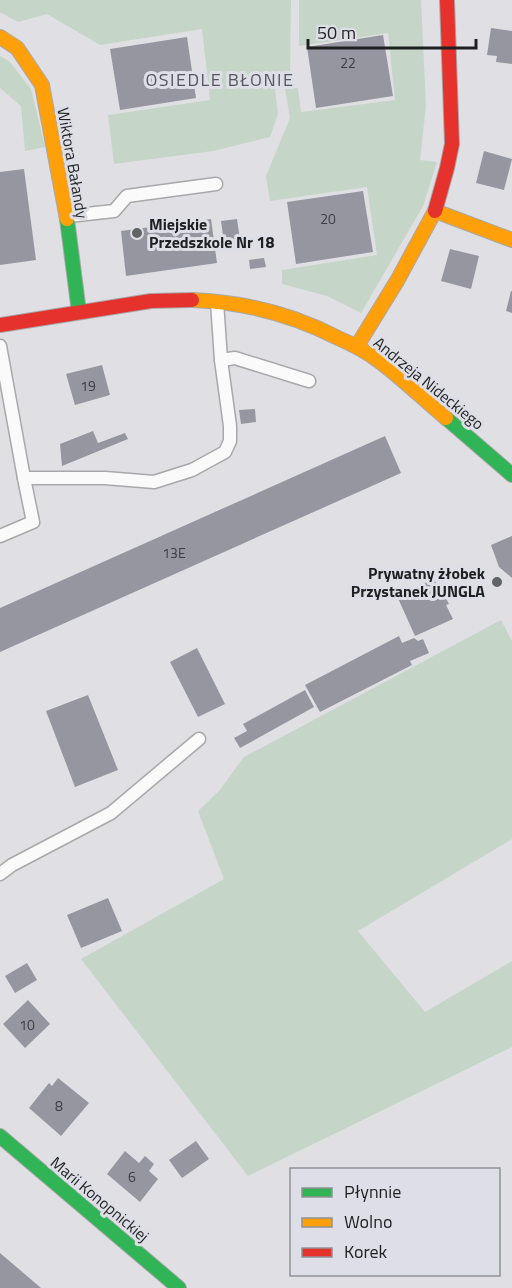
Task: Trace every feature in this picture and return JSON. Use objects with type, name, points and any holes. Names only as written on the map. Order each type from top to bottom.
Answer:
[{"type":"street","points":[[357,346],[397,281],[435,211],[447,168],[452,144],[452,120],[447,0]]},
{"type":"street","name":"Wiktora Bałandy","points":[[0,37],[17,48],[42,85],[67,216],[79,312]]},
{"type":"street","points":[[435,211],[512,240]]},
{"type":"street","name":"Andrzeja Nideckiego","points":[[0,325],[151,301],[196,299],[249,305],[294,317],[357,346],[378,360],[512,475]]},
{"type":"street","name":"Marii Konopnickiej","points":[[0,1136],[179,1288]]},
{"type":"lane","points":[[67,216],[114,211],[127,196],[216,184]]},
{"type":"lane","points":[[24,478],[105,478],[154,482],[192,470],[225,452],[230,441],[230,426],[221,360],[217,300]]},
{"type":"lane","points":[[0,346],[33,522],[0,536]]},
{"type":"lane","points":[[221,360],[235,358],[309,381]]},
{"type":"lane","points":[[0,874],[12,865],[111,813],[199,739]]},
{"type":"green space","points":[[0,0],[291,0],[290,79],[281,79],[275,89],[278,114],[270,137],[213,151],[114,164],[108,115],[210,100],[202,29],[100,45],[47,14],[18,22],[0,12]]},
{"type":"green space","points":[[299,0],[421,0],[426,106],[420,160],[437,162],[423,206],[361,313],[327,296],[282,284],[282,270],[377,255],[367,187],[270,201],[266,176],[290,118],[285,89],[298,88],[301,112],[395,100],[388,33],[299,46]]},
{"type":"green space","points":[[0,56],[10,62],[31,89],[45,147],[25,151],[21,106],[0,88]]},
{"type":"green space","points":[[501,620],[512,641],[512,839],[358,931],[425,1012],[512,961],[512,1047],[248,1176],[81,959],[224,879],[198,811],[219,791],[244,757]]},
{"type":"building","points":[[491,28],[512,31],[512,64],[496,62],[497,56],[487,55]]},
{"type":"building","points":[[383,35],[393,96],[316,108],[307,47]]},
{"type":"building","points":[[187,37],[196,98],[120,110],[110,49]]},
{"type":"building","points":[[484,151],[512,159],[504,190],[476,183]]},
{"type":"building","points":[[24,169],[36,260],[0,265],[0,172]]},
{"type":"building","points":[[363,191],[373,252],[296,264],[287,202]]},
{"type":"building","points":[[211,219],[217,263],[126,276],[121,231]]},
{"type":"building","points":[[237,219],[241,247],[225,250],[221,221]]},
{"type":"building","points":[[450,249],[479,256],[471,289],[441,281]]},
{"type":"building","points":[[264,258],[266,267],[250,269],[249,260]]},
{"type":"building","points":[[512,291],[512,313],[506,311]]},
{"type":"building","points":[[102,365],[110,395],[75,405],[66,374]]},
{"type":"building","points":[[255,409],[256,422],[241,424],[239,410]]},
{"type":"building","points":[[93,431],[98,443],[125,433],[128,439],[62,466],[60,444]]},
{"type":"building","points":[[385,436],[401,473],[0,652],[0,608]]},
{"type":"building","name":"Prywatny żłobek Przystanek JUNGLA","points":[[512,536],[512,578],[499,567],[491,545]]},
{"type":"building","points":[[434,579],[449,604],[446,605],[453,619],[415,636],[397,596]]},
{"type":"building","points":[[399,636],[402,643],[414,638],[418,641],[423,639],[429,653],[410,661],[412,665],[320,712],[305,685]]},
{"type":"building","points":[[197,648],[225,704],[198,717],[170,662]]},
{"type":"building","points":[[305,690],[314,707],[240,748],[234,738],[247,731],[243,724]]},
{"type":"building","points":[[88,695],[118,770],[75,787],[46,711]]},
{"type":"building","points":[[108,898],[122,931],[81,948],[67,915]]},
{"type":"building","points":[[27,963],[37,980],[15,993],[5,976]]},
{"type":"building","points":[[28,1000],[50,1024],[25,1048],[3,1024]]},
{"type":"building","points":[[58,1078],[89,1103],[61,1136],[29,1108],[49,1083],[52,1086]]},
{"type":"building","points":[[196,1141],[209,1159],[182,1178],[169,1160]]},
{"type":"building","points":[[125,1151],[139,1163],[145,1156],[154,1164],[149,1171],[158,1179],[140,1202],[107,1174]]},
{"type":"building","points":[[0,1253],[41,1288],[0,1288]]},
{"type":"traffic: fast","points":[[67,219],[79,312]]},
{"type":"traffic: fast","points":[[446,418],[512,475]]},
{"type":"traffic: fast","points":[[0,1136],[179,1288]]},
{"type":"traffic: slow","points":[[0,37],[17,48],[42,85],[67,219]]},
{"type":"traffic: slow","points":[[357,346],[397,281],[435,211],[512,240]]},
{"type":"traffic: slow","points":[[192,300],[230,303],[267,311],[321,330],[374,358],[446,418]]},
{"type":"traffic: jam","points":[[435,211],[452,144],[447,0]]},
{"type":"traffic: jam","points":[[0,325],[151,301],[192,300]]},
{"type":"place","name":"Miejskie Przedszkole Nr 18","points":[[137,233]]},
{"type":"place","name":"Prywatny żłobek Przystanek JUNGLA","points":[[497,582]]},
{"type":"district","name":"OSIEDLE BŁONIE","points":[[220,79]]}]
